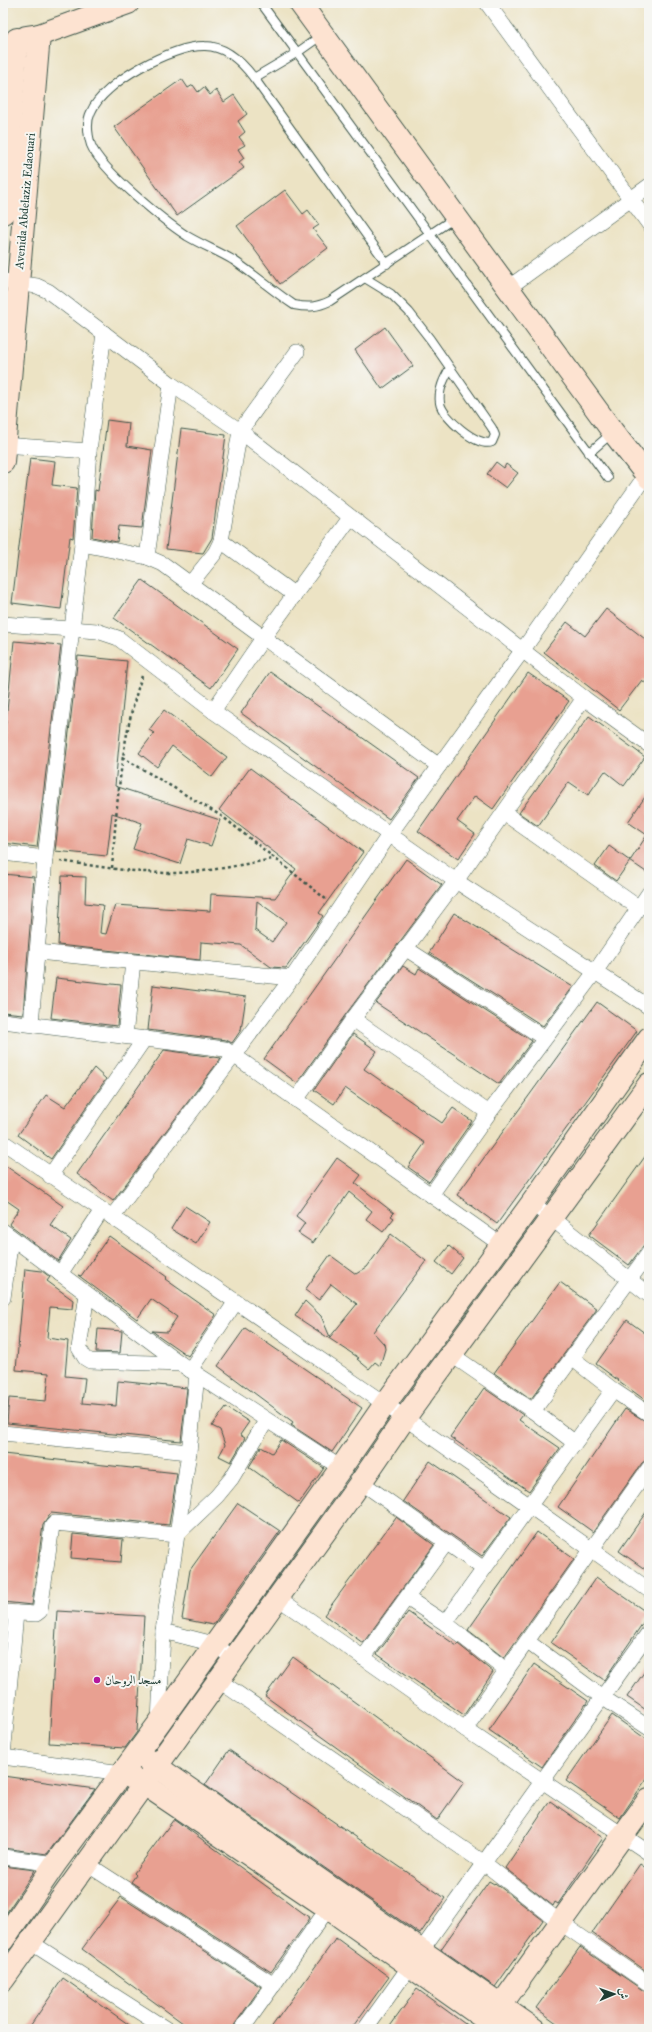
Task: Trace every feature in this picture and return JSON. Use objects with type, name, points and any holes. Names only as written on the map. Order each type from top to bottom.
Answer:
[{"type":"street","points":[[10,40],[39,35],[128,3]]},
{"type":"street","points":[[60,1274],[235,1055],[292,978],[389,834],[648,476],[613,432],[300,3]]},
{"type":"street","points":[[487,3],[649,224]]},
{"type":"street","name":"Avenida Abdelaziz Edaouari","points":[[4,451],[11,282],[39,35]]},
{"type":"street","name":"Avenida Abdelaziz Edaouari","points":[[3,213],[10,40]]},
{"type":"street","points":[[508,288],[649,186]]},
{"type":"street","points":[[11,282],[42,288],[171,384],[240,431],[522,651],[649,745]]},
{"type":"street","points":[[31,1024],[45,858],[82,544],[89,451],[104,333]]},
{"type":"street","points":[[190,584],[215,553],[221,541],[240,431],[297,352]]},
{"type":"street","points":[[147,557],[171,384]]},
{"type":"street","points":[[4,451],[89,451]]},
{"type":"street","points":[[213,711],[263,638],[350,518]]},
{"type":"street","points":[[221,541],[295,595]]},
{"type":"street","points":[[82,544],[147,557],[163,564],[439,766]]},
{"type":"street","points":[[3,624],[107,633],[118,638],[213,711],[456,881],[649,1007]]},
{"type":"street","points":[[296,1100],[353,1019],[456,881],[584,698]]},
{"type":"street","points":[[504,813],[639,908]]},
{"type":"street","points":[[3,853],[45,858]]},
{"type":"street","points":[[431,1195],[488,1113],[595,972],[649,893]]},
{"type":"street","points":[[405,948],[544,1038]]},
{"type":"street","points":[[38,952],[292,978]]},
{"type":"street","points":[[125,1036],[133,962]]},
{"type":"street","points":[[353,1019],[488,1113]]},
{"type":"street","points":[[3,1021],[218,1047],[235,1055],[296,1100],[500,1244]]},
{"type":"street","points":[[50,1176],[145,1038]]},
{"type":"street","points":[[5,1934],[159,1723],[385,1404],[500,1244],[532,1203],[649,1038]]},
{"type":"street","points":[[3,1980],[550,1217],[647,1092]]},
{"type":"street","points":[[3,1142],[234,1303],[385,1404],[404,1419],[649,1590]]},
{"type":"street","points":[[532,1203],[649,1295]]},
{"type":"street","points":[[7,1235],[189,1370],[341,1468]]},
{"type":"street","points":[[3,1298],[7,1235]]},
{"type":"street","points":[[534,1411],[649,1253]]},
{"type":"street","points":[[87,1294],[79,1348],[85,1358],[90,1361],[189,1370]]},
{"type":"street","points":[[159,1723],[163,1631],[189,1452],[189,1370],[234,1303]]},
{"type":"street","points":[[452,1355],[534,1411],[574,1442]]},
{"type":"street","points":[[572,1358],[613,1390],[649,1414]]},
{"type":"street","points":[[445,1623],[530,1506],[574,1442],[613,1390]]},
{"type":"street","points":[[266,1421],[231,1478],[217,1496],[176,1535],[55,1523],[52,1526],[40,1612],[36,1614],[9,1612],[3,1757],[122,1773],[144,1784],[334,1900]]},
{"type":"street","points":[[3,1433],[189,1452]]},
{"type":"street","points":[[466,1729],[528,1642],[590,1550],[649,1468]]},
{"type":"street","points":[[361,1482],[484,1569]]},
{"type":"street","points":[[363,1658],[446,1543]]},
{"type":"street","points":[[278,1598],[466,1729],[649,1852]]},
{"type":"street","points":[[407,1598],[445,1623],[507,1671]]},
{"type":"street","points":[[163,1631],[214,1644],[233,1658]]},
{"type":"street","points":[[365,2029],[649,1632]]},
{"type":"street","points":[[528,1642],[602,1697],[649,1728]]},
{"type":"street","points":[[218,1680],[484,1863],[561,1922],[649,1984]]},
{"type":"street","points":[[137,1752],[415,1959],[493,2022],[534,2029]]},
{"type":"street","points":[[493,2022],[622,1834],[649,1799]]},
{"type":"street","points":[[3,1857],[55,1864]]},
{"type":"street","points":[[86,1864],[274,1985]]},
{"type":"street","points":[[242,2029],[334,1900]]},
{"type":"street","points":[[30,1942],[166,2029]]},
{"type":"lane","points":[[261,3],[608,478]]},
{"type":"lane","points":[[254,78],[298,52],[323,34]]},
{"type":"lane","points":[[387,264],[254,78],[244,65],[229,52],[205,46],[165,56],[135,70],[117,83],[98,100],[90,113],[88,127],[92,146],[103,165],[167,222],[188,237],[225,256],[294,304],[307,307],[318,307],[387,264],[456,217]]},
{"type":"lane","points":[[365,278],[391,294],[409,312],[450,368],[492,428],[495,435],[492,442],[483,443],[468,435],[444,414],[440,404],[441,387],[450,368]]},
{"type":"lane","points":[[589,453],[613,432]]},
{"type":"path","points":[[112,868],[122,757],[131,708],[147,660]]},
{"type":"path","points":[[122,757],[223,817],[339,909]]},
{"type":"path","points":[[45,858],[112,868],[169,873],[194,872],[223,868],[274,858]]},
{"type":"building","points":[[182,79],[188,88],[193,85],[198,92],[204,87],[210,95],[216,90],[224,102],[234,95],[247,114],[238,121],[245,132],[239,137],[245,145],[238,149],[244,158],[239,162],[244,168],[177,216],[114,127]]},
{"type":"building","points":[[285,190],[303,214],[308,210],[319,225],[313,229],[328,248],[280,284],[237,226]]},
{"type":"building","points":[[385,327],[413,366],[382,389],[355,350]]},
{"type":"building","points":[[107,420],[129,423],[127,446],[152,450],[142,528],[119,526],[117,542],[92,537],[95,490],[98,491]]},
{"type":"building","points":[[181,429],[226,435],[212,538],[203,553],[166,549]]},
{"type":"building","points":[[30,458],[55,461],[52,485],[77,488],[73,538],[70,537],[61,609],[12,603]]},
{"type":"building","points":[[496,462],[504,468],[506,464],[518,473],[506,488],[487,474]]},
{"type":"building","points":[[142,580],[238,649],[211,688],[114,618]]},
{"type":"building","points":[[606,609],[649,642],[649,686],[642,680],[619,710],[544,652],[567,622],[585,636]]},
{"type":"building","points":[[14,641],[61,645],[37,847],[3,843],[3,751]]},
{"type":"building","points":[[78,656],[127,661],[115,786],[220,820],[211,846],[188,839],[180,864],[133,849],[142,823],[112,813],[107,856],[55,851]]},
{"type":"building","points":[[270,672],[419,778],[389,819],[241,713]]},
{"type":"building","points":[[528,673],[569,701],[493,809],[475,796],[457,821],[475,834],[458,859],[418,831]]},
{"type":"building","points":[[164,710],[227,757],[212,777],[172,746],[157,767],[139,753],[154,733],[149,730]]},
{"type":"building","points":[[589,716],[645,757],[624,786],[605,771],[588,795],[569,782],[538,826],[519,813]]},
{"type":"building","points":[[250,768],[363,852],[319,913],[323,916],[286,968],[271,967],[241,945],[201,942],[200,960],[58,945],[62,876],[86,877],[85,903],[103,905],[100,933],[106,934],[115,905],[210,911],[211,894],[275,898],[296,869],[219,810]],"holes":[[[257,901],[286,922],[272,942],[255,930]]]},
{"type":"building","points":[[649,791],[649,874],[630,861],[647,835],[628,822]]},
{"type":"building","points":[[609,846],[630,861],[616,881],[595,866]]},
{"type":"building","points":[[406,859],[442,885],[346,1014],[297,1083],[264,1059]]},
{"type":"building","points":[[3,874],[34,877],[23,1014],[3,1012]]},
{"type":"building","points":[[454,913],[573,987],[543,1026],[429,953]]},
{"type":"building","points":[[403,966],[416,974],[419,968],[532,1041],[499,1084],[376,1003]]},
{"type":"building","points":[[56,978],[121,985],[117,1026],[51,1018]]},
{"type":"building","points":[[153,985],[246,997],[241,1030],[232,1043],[226,1040],[148,1030]]},
{"type":"building","points":[[597,1002],[637,1031],[497,1224],[457,1195]]},
{"type":"building","points":[[353,1034],[377,1051],[364,1069],[442,1123],[453,1108],[472,1121],[429,1182],[408,1167],[425,1143],[345,1088],[334,1104],[314,1090]]},
{"type":"building","points":[[164,1050],[221,1058],[113,1201],[77,1174]]},
{"type":"building","points":[[94,1068],[106,1079],[51,1159],[18,1135],[46,1095],[65,1107]]},
{"type":"building","points":[[649,1151],[649,1238],[629,1265],[589,1235]]},
{"type":"building","points":[[337,1158],[361,1175],[355,1183],[394,1213],[391,1216],[394,1218],[383,1232],[366,1219],[372,1211],[349,1192],[313,1243],[298,1233],[305,1223],[296,1216]]},
{"type":"building","points":[[3,1164],[63,1206],[50,1225],[71,1240],[58,1261],[9,1224],[19,1209],[3,1198]]},
{"type":"building","points":[[185,1206],[210,1222],[196,1244],[171,1229]]},
{"type":"building","points":[[391,1234],[426,1261],[373,1332],[384,1344],[385,1349],[380,1366],[375,1362],[369,1369],[357,1359],[359,1358],[295,1316],[305,1301],[321,1316],[330,1337],[357,1304],[331,1284],[319,1300],[305,1290],[330,1255],[356,1274],[367,1267]]},
{"type":"building","points":[[109,1236],[167,1277],[165,1279],[216,1315],[188,1356],[152,1331],[167,1332],[177,1317],[151,1299],[137,1319],[78,1275],[81,1276]]},
{"type":"building","points":[[449,1246],[463,1258],[451,1274],[436,1262]]},
{"type":"building","points":[[25,1269],[42,1271],[50,1277],[47,1281],[73,1300],[72,1309],[50,1307],[47,1338],[68,1341],[65,1376],[85,1378],[82,1403],[116,1406],[118,1381],[187,1388],[181,1441],[7,1423],[9,1398],[46,1401],[49,1373],[16,1370]]},
{"type":"building","points":[[560,1282],[597,1309],[531,1399],[494,1373]]},
{"type":"building","points":[[627,1320],[649,1336],[649,1403],[596,1364]]},
{"type":"building","points":[[245,1328],[362,1408],[332,1452],[291,1425],[293,1422],[218,1366]]},
{"type":"building","points":[[98,1329],[122,1331],[120,1353],[96,1352]]},
{"type":"building","points":[[484,1388],[523,1415],[519,1420],[560,1448],[529,1491],[450,1437]]},
{"type":"building","points":[[226,1407],[249,1422],[240,1435],[245,1438],[231,1462],[219,1456],[225,1445],[220,1430],[212,1426]]},
{"type":"building","points":[[625,1409],[649,1423],[649,1458],[642,1463],[593,1532],[558,1507]]},
{"type":"building","points":[[281,1440],[324,1468],[299,1503],[249,1467],[261,1447],[272,1453]]},
{"type":"building","points":[[3,1454],[177,1473],[169,1525],[51,1513],[43,1525],[32,1605],[3,1602]]},
{"type":"building","points":[[430,1461],[511,1517],[482,1556],[403,1501]]},
{"type":"building","points":[[238,1503],[280,1531],[213,1625],[182,1619],[190,1570]]},
{"type":"building","points":[[649,1508],[649,1572],[619,1551]]},
{"type":"building","points":[[396,1517],[434,1545],[363,1643],[324,1615]]},
{"type":"building","points":[[537,1532],[574,1559],[504,1658],[468,1630]]},
{"type":"building","points":[[73,1534],[123,1539],[121,1562],[71,1558]]},
{"type":"building","points":[[596,1577],[649,1614],[604,1680],[551,1643]]},
{"type":"building","name":"مسجد الروحان","points":[[57,1611],[144,1616],[137,1732],[125,1748],[49,1743]]},
{"type":"building","points":[[408,1612],[457,1646],[458,1644],[493,1672],[464,1715],[377,1654]]},
{"type":"building","points":[[293,1657],[464,1782],[437,1820],[265,1696]]},
{"type":"building","points":[[534,1664],[588,1701],[542,1767],[489,1730]]},
{"type":"building","points":[[649,1665],[649,1712],[627,1697]]},
{"type":"building","points":[[612,1715],[649,1741],[649,1775],[620,1818],[566,1781]]},
{"type":"building","points":[[229,1750],[445,1898],[420,1934],[205,1785]]},
{"type":"building","points":[[3,1776],[95,1789],[47,1854],[3,1848]]},
{"type":"building","points":[[550,1801],[603,1838],[558,1904],[555,1902],[553,1906],[505,1868]]},
{"type":"building","points":[[174,1819],[310,1918],[271,1972],[131,1882],[136,1875],[134,1873]]},
{"type":"building","points":[[640,1864],[649,1870],[649,1973],[592,1933]]},
{"type":"building","points":[[3,1866],[35,1870],[3,1918]]},
{"type":"building","points":[[489,1881],[494,1884],[495,1883],[543,1920],[495,1987],[441,1949]]},
{"type":"building","points":[[121,1897],[261,1987],[233,2029],[191,2029],[82,1949]]},
{"type":"building","points":[[336,1938],[389,1977],[351,2029],[270,2029]]},
{"type":"building","points":[[580,1947],[649,1993],[649,2029],[565,2029],[536,2008]]},
{"type":"building","points":[[63,1978],[135,2029],[28,2029]]},
{"type":"building","points":[[417,1989],[472,2029],[388,2029]]},
{"type":"place","name":"مسجد الروحان","points":[[97,1680]]}]
